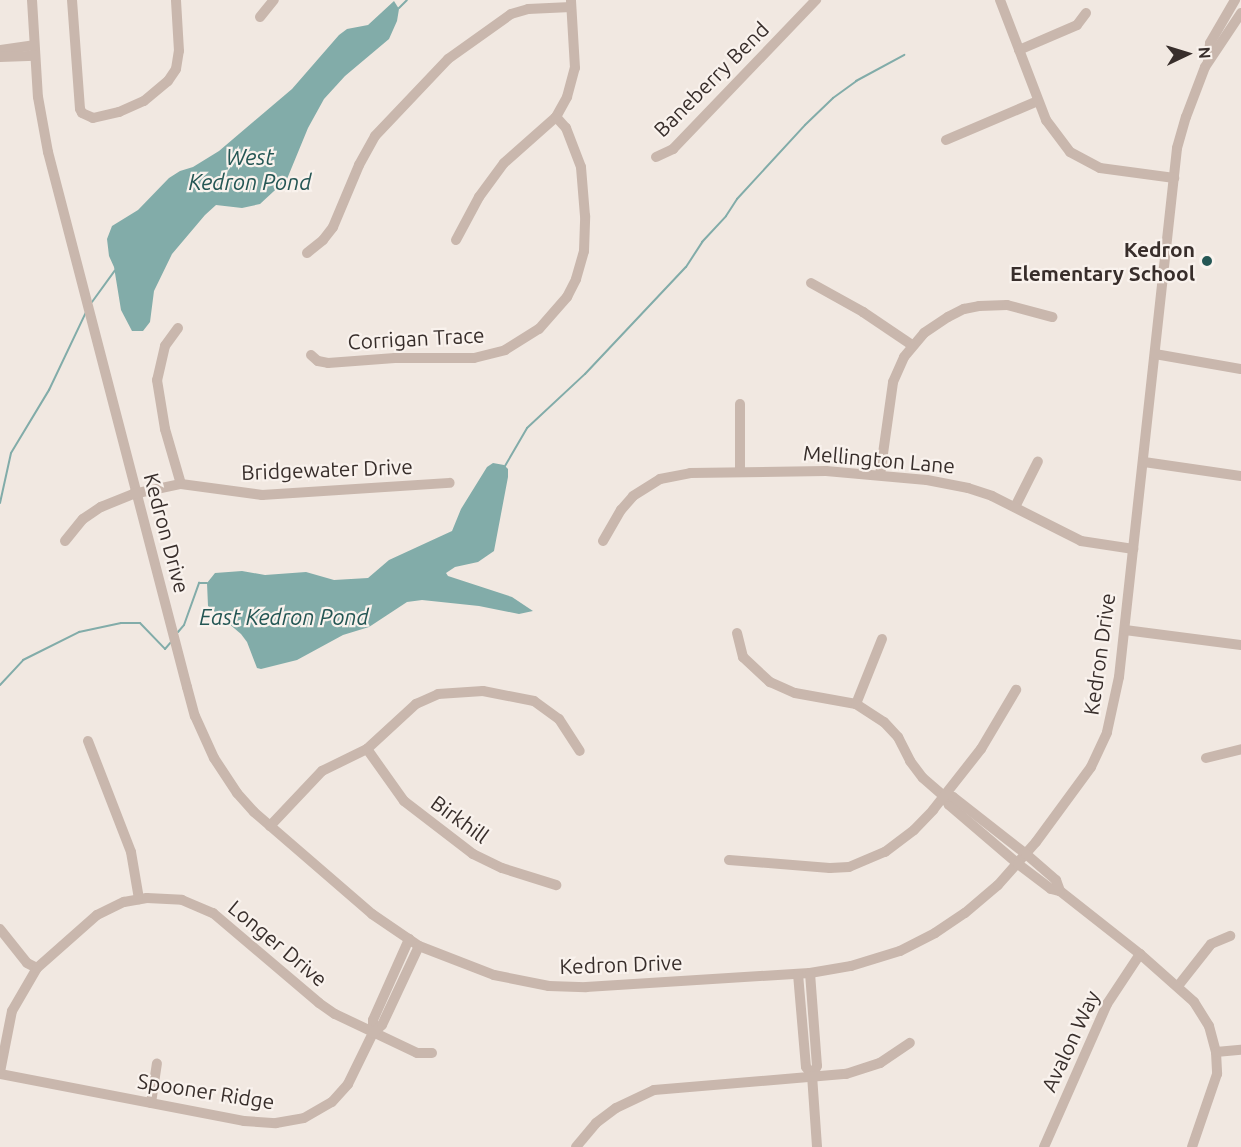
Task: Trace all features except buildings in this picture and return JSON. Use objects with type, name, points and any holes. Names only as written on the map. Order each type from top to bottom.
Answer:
[{"type":"street","name":"Kedron Drive","points":[[32,0],[42,126],[187,687],[202,732],[214,758],[237,793],[270,826],[372,914],[419,946],[494,975],[549,986],[607,986],[798,974],[869,961],[922,940],[970,909],[1018,864],[1072,795],[1100,751],[1117,694],[1174,177],[1184,121],[1208,60],[1209,43],[1235,0]]},
{"type":"street","points":[[72,0],[78,100],[82,113],[93,118],[101,118],[144,101],[162,88],[176,69],[178,58],[176,0]]},
{"type":"street","points":[[260,17],[274,0]]},
{"type":"street","name":"Baneberry Bend","points":[[656,157],[673,149],[816,0]]},
{"type":"street","points":[[999,0],[1038,101],[1059,141],[1070,152],[1087,162],[1109,170],[1174,177]]},
{"type":"street","points":[[307,253],[323,240],[333,227],[358,165],[375,136],[448,60],[511,14],[528,9],[571,4],[575,68],[567,97],[556,117],[504,163],[479,197],[456,240]]},
{"type":"street","points":[[1019,50],[1077,25],[1086,13]]},
{"type":"street","name":"Kedron Drive","points":[[1208,60],[1217,52],[1241,13]]},
{"type":"street","points":[[0,50],[35,50]]},
{"type":"street","points":[[0,57],[35,50]]},
{"type":"street","points":[[946,140],[1038,101]]},
{"type":"street","name":"Corrigan Trace","points":[[311,355],[318,361],[328,363],[395,358],[474,358],[505,350],[539,329],[567,297],[576,279],[584,251],[585,216],[581,167],[566,128],[556,117]]},
{"type":"street","points":[[811,283],[872,318],[912,345]]},
{"type":"street","points":[[880,475],[893,382],[912,345],[936,324],[964,309],[1007,305],[1052,317]]},
{"type":"street","points":[[177,328],[165,346],[157,380],[165,429],[181,484]]},
{"type":"street","points":[[1155,354],[1241,369]]},
{"type":"street","points":[[740,404],[740,471]]},
{"type":"street","points":[[1015,507],[1038,461]]},
{"type":"street","points":[[1144,462],[1241,476]]},
{"type":"street","name":"Mellington Lane","points":[[603,541],[621,510],[633,496],[660,479],[690,473],[826,471],[880,475],[968,488],[1015,507],[1081,541],[1133,549]]},
{"type":"street","name":"Bridgewater Drive","points":[[65,541],[92,513],[136,493],[181,484],[262,495],[450,483]]},
{"type":"street","points":[[1125,630],[1241,645]]},
{"type":"street","points":[[737,633],[743,657],[770,682],[795,693],[856,704],[884,722],[898,737],[923,778],[944,796],[949,805],[1018,864],[1052,889],[1060,891],[1140,954],[1178,986],[1202,1013],[1216,1052],[1217,1074],[1214,1090],[1192,1147]]},
{"type":"street","points":[[856,704],[882,639]]},
{"type":"street","points":[[270,826],[314,777],[328,767],[367,749],[416,704],[438,694],[463,690],[505,694],[534,701],[559,719],[580,751]]},
{"type":"street","points":[[729,860],[802,868],[849,867],[874,858],[899,843],[944,796],[997,726],[1016,690]]},
{"type":"street","points":[[88,741],[131,852],[139,899]]},
{"type":"street","name":"Birkhill","points":[[367,749],[404,801],[473,854],[502,868],[556,885]]},
{"type":"street","points":[[1206,759],[1241,749]]},
{"type":"street","points":[[944,796],[953,797],[1026,854],[1056,880],[1060,891]]},
{"type":"street","name":"Longer Drive","points":[[0,1073],[12,1011],[37,968],[97,915],[124,902],[139,899],[182,900],[213,913],[319,1003],[373,1033],[417,1053],[432,1053]]},
{"type":"street","points":[[0,930],[27,963],[37,968]]},
{"type":"street","points":[[1178,986],[1211,944],[1230,936]]},
{"type":"street","points":[[373,1033],[373,1020],[409,939]]},
{"type":"street","name":"Spooner Ridge","points":[[0,1073],[265,1124],[304,1118],[323,1108],[339,1095],[354,1074],[373,1033],[382,1025],[419,946]]},
{"type":"street","name":"Avalon Way","points":[[1044,1147],[1107,1004],[1140,954]]},
{"type":"street","points":[[810,973],[817,1066],[812,1075]]},
{"type":"street","points":[[798,974],[806,1067],[812,1075],[817,1147]]},
{"type":"street","points":[[576,1147],[596,1123],[616,1108],[654,1090],[812,1075],[846,1074],[880,1063],[910,1043]]},
{"type":"street","points":[[1216,1052],[1241,1050]]},
{"type":"street","points":[[151,1103],[157,1063]]},
{"type":"water","name":"West Kedron Pond","points":[[394,1],[399,9],[397,21],[389,39],[345,76],[324,99],[308,128],[287,179],[260,204],[242,208],[216,205],[205,215],[172,254],[154,291],[150,322],[143,331],[132,331],[121,310],[114,267],[109,256],[107,239],[112,226],[138,210],[169,178],[219,151],[292,89],[339,35],[347,29],[368,25]]},
{"type":"water","name":"East Kedron Pond","points":[[493,463],[504,465],[508,469],[494,551],[478,562],[455,567],[446,573],[448,576],[512,597],[533,611],[519,614],[479,606],[422,600],[407,602],[369,627],[343,635],[297,660],[261,669],[257,668],[247,642],[241,634],[208,606],[207,583],[215,573],[242,571],[265,575],[306,572],[334,580],[368,578],[389,560],[452,531],[461,509],[487,467]]},
{"type":"waterway","points":[[399,8],[407,0]]},
{"type":"waterway","points":[[505,466],[527,428],[585,374],[686,267],[702,242],[726,216],[737,199],[805,125],[833,98],[856,81],[904,55]]},
{"type":"waterway","points":[[92,302],[115,270]]},
{"type":"waterway","points":[[0,503],[11,453],[49,390],[86,312]]},
{"type":"waterway","points":[[178,632],[184,625],[199,583],[207,583]]},
{"type":"waterway","points":[[0,685],[23,660],[79,632],[121,623],[140,623],[165,649],[171,642]]},
{"type":"place","name":"Kedron Elementary School","points":[[1207,261]]}]
